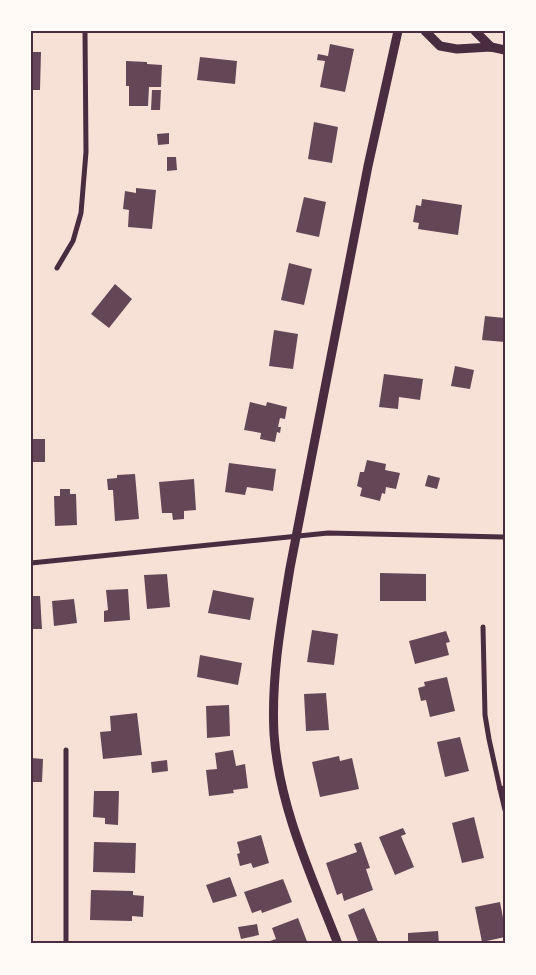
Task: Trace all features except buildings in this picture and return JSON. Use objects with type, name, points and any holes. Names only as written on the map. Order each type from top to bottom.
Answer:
[{"type":"street","points":[[57,268],[73,241],[81,213],[86,152],[85,31]]},
{"type":"street","points":[[338,944],[291,817],[280,773],[274,736],[273,694],[290,568],[368,166],[398,31]]},
{"type":"street","points":[[425,31],[440,46],[457,49],[490,48],[505,50]]},
{"type":"street","points":[[475,31],[490,48]]},
{"type":"street","points":[[31,563],[338,533],[503,537]]},
{"type":"street","points":[[483,628],[485,715],[505,810]]},
{"type":"street","points":[[66,750],[66,944]]}]
